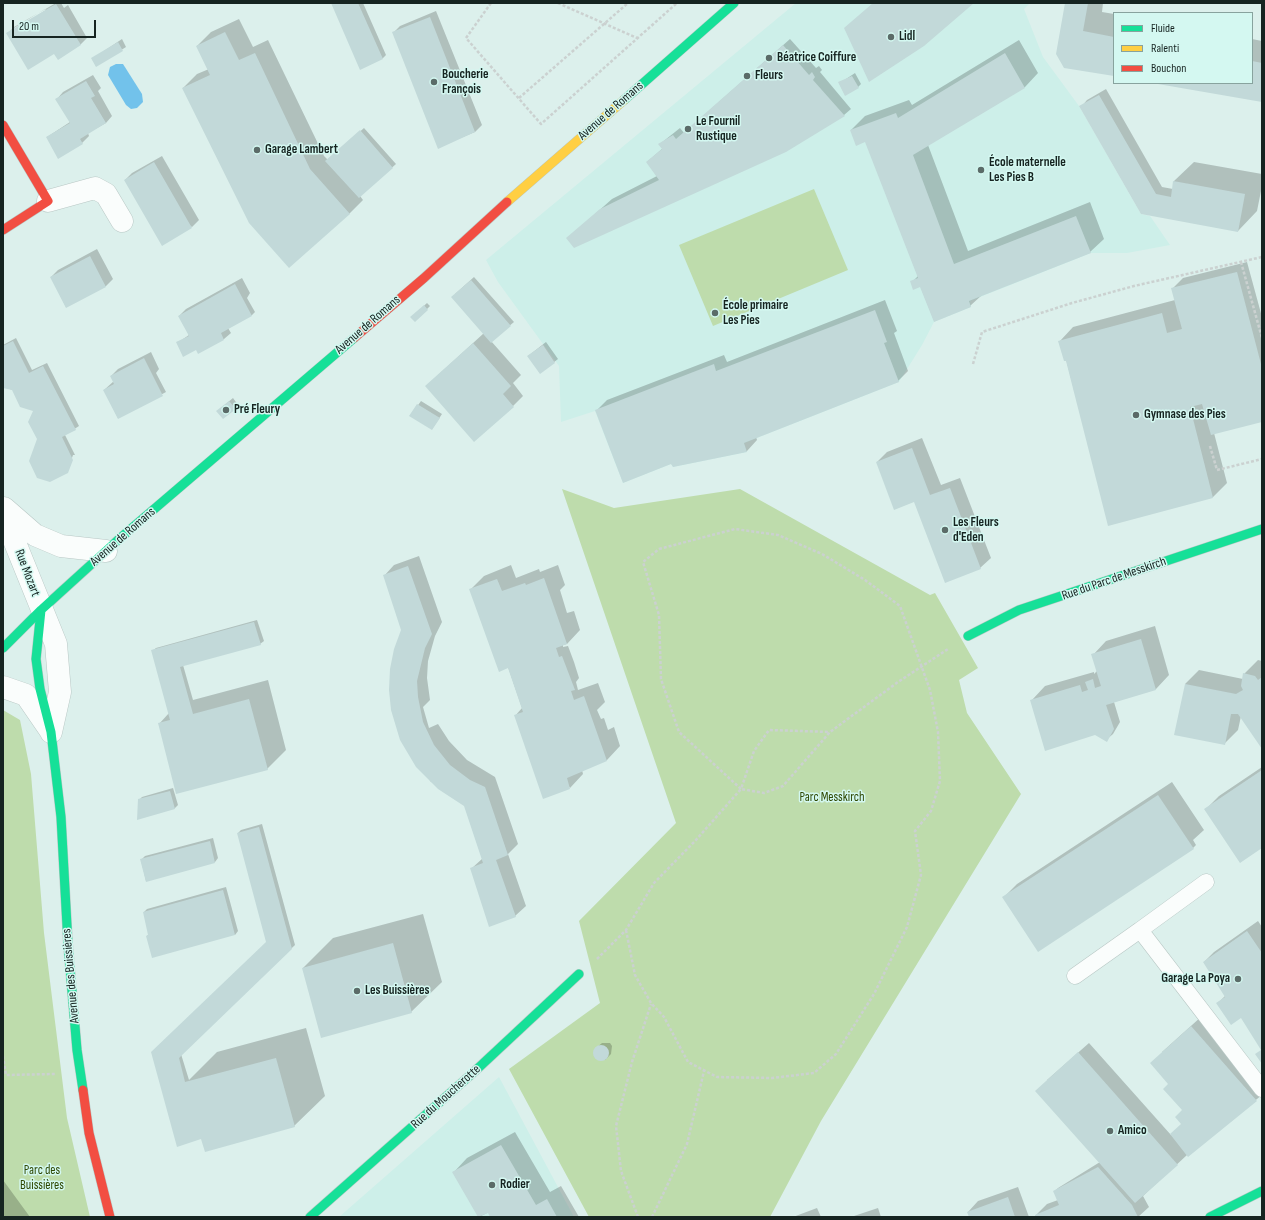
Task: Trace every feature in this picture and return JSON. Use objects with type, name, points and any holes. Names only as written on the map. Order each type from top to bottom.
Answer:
[{"type":"street","name":"Avenue de Romans","points":[[3,648],[41,610],[106,551],[424,278],[462,242],[734,3]]},
{"type":"street","points":[[3,125],[48,201]]},
{"type":"street","points":[[3,230],[48,201],[95,188],[106,194],[122,221]]},
{"type":"street","name":"Rue Mozart","points":[[3,508],[34,535],[62,546],[106,551]]},
{"type":"street","name":"Rue Mozart","points":[[3,513],[29,575],[41,610]]},
{"type":"street","name":"Rue du Parc de Messkirch","points":[[968,636],[1019,610],[1262,529]]},
{"type":"street","name":"Avenue des Buissières","points":[[41,610],[56,644],[60,692],[51,732],[61,817],[68,944],[77,1050],[89,1133],[110,1217]]},
{"type":"street","name":"Avenue des Buissières","points":[[3,687],[26,695],[51,732]]},
{"type":"street","name":"Rue du Moucherotte","points":[[310,1217],[475,1071],[579,974]]},
{"type":"street","points":[[1215,1216],[1262,1191]]},
{"type":"lane","points":[[1074,976],[1206,882]]},
{"type":"lane","points":[[1140,930],[1262,1090]]},
{"type":"path","points":[[491,3],[466,38],[541,124],[677,3]]},
{"type":"path","points":[[558,3],[637,38]]},
{"type":"path","points":[[519,98],[628,3]]},
{"type":"path","points":[[973,364],[982,332],[1134,286],[1262,257]]},
{"type":"path","points":[[1241,262],[1262,338]]},
{"type":"path","points":[[1210,446],[1217,470],[1262,459]]},
{"type":"path","points":[[626,930],[635,975],[651,1003],[664,1017],[688,1062],[717,1077],[772,1078],[814,1073],[836,1054],[874,994],[907,927],[921,875],[915,832],[931,811],[940,781],[938,732],[930,690],[922,666],[900,606],[864,580],[822,554],[778,535],[735,529],[659,549],[643,562],[659,615],[661,679],[679,732],[741,789],[764,793],[783,786],[830,732],[898,682],[922,666],[968,636]]},
{"type":"path","points":[[579,974],[626,930],[654,883],[695,841],[741,789],[754,751],[769,730],[830,732]]},
{"type":"path","points":[[638,1217],[621,1170],[616,1126],[632,1062],[651,1003]]},
{"type":"path","points":[[3,1056],[6,1075],[57,1074]]},
{"type":"path","points":[[652,1217],[687,1144],[704,1071]]},
{"type":"shaded area","points":[[796,3],[1030,3],[1024,9],[1043,57],[1079,106],[1141,214],[1150,216],[1170,245],[1127,253],[1091,253],[970,301],[971,307],[934,322],[922,345],[899,382],[744,443],[747,452],[673,467],[671,464],[623,483],[595,411],[561,422],[559,366],[498,282],[486,260]]},
{"type":"shaded area","points":[[499,1077],[574,1217],[339,1217]]},
{"type":"green space","points":[[814,189],[848,270],[713,326],[679,245]]},
{"type":"green space","name":"Parc Messkirch","points":[[562,489],[614,508],[740,489],[930,595],[935,593],[978,668],[959,680],[967,713],[1021,794],[821,1121],[770,1217],[589,1217],[509,1069],[600,1003],[579,921],[676,823]]},
{"type":"green space","name":"Parc des Buissières","points":[[3,710],[20,720],[31,774],[44,933],[67,1118],[90,1217],[3,1217]]},
{"type":"water","points":[[116,64],[123,64],[142,94],[143,102],[137,108],[131,109],[126,105],[108,75],[110,67]]},
{"type":"building","points":[[331,3],[358,3],[383,59],[360,70]]},
{"type":"building","name":"Lidl","points":[[873,3],[974,3],[924,46],[869,82],[844,28]]},
{"type":"building","points":[[1065,3],[1088,3],[1083,31],[1113,37],[1113,76],[1064,68],[1056,54]]},
{"type":"building","points":[[56,4],[81,45],[58,60],[54,54],[28,70],[6,33]]},
{"type":"building","name":"Boucherie François","points":[[430,17],[475,132],[438,149],[392,32]]},
{"type":"building","name":"Garage Lambert","points":[[225,32],[239,60],[255,53],[310,169],[350,214],[289,268],[249,223],[182,88],[210,75],[196,46]]},
{"type":"building","points":[[118,42],[123,51],[96,67],[91,58]]},
{"type":"building","points":[[783,45],[809,75],[812,72],[815,77],[813,80],[845,116],[786,152],[574,248],[566,238],[600,209],[659,180],[646,162],[662,149],[658,144],[673,135],[676,139]]},
{"type":"building","points":[[1005,53],[1025,88],[913,155],[954,264],[1076,216],[1091,253],[969,301],[971,307],[934,322],[920,287],[913,290],[910,281],[918,278],[865,142],[856,146],[850,130],[896,113],[898,118]]},
{"type":"building","points":[[1253,61],[1262,63],[1262,102],[1158,84],[1253,84]]},
{"type":"building","points":[[852,76],[859,88],[845,96],[838,82]]},
{"type":"building","points":[[86,81],[95,96],[91,98],[106,123],[80,139],[83,144],[58,159],[46,137],[70,123],[55,99]]},
{"type":"building","points":[[1099,95],[1156,194],[1171,197],[1173,181],[1245,194],[1238,232],[1141,214],[1079,106]]},
{"type":"building","points":[[360,130],[393,168],[359,198],[325,161]]},
{"type":"building","points":[[154,162],[192,228],[162,246],[124,180]]},
{"type":"building","points":[[90,256],[106,287],[66,308],[50,277]]},
{"type":"building","name":"Gymnase des Pies","points":[[1237,272],[1262,368],[1262,422],[1211,435],[1202,404],[1190,407],[1213,498],[1108,526],[1066,361],[1064,361],[1058,341],[1162,313],[1167,333],[1182,329],[1171,288]]},
{"type":"building","points":[[471,280],[511,326],[491,343],[451,297]]},
{"type":"building","points":[[235,284],[252,316],[221,333],[224,340],[198,354],[196,350],[183,357],[176,342],[189,336],[178,316]]},
{"type":"building","points":[[424,305],[428,310],[415,322],[410,317]]},
{"type":"building","points":[[875,310],[887,342],[884,343],[899,382],[744,443],[747,452],[673,467],[671,464],[623,483],[595,410],[714,364],[716,371]]},
{"type":"building","points":[[13,341],[29,373],[43,366],[76,430],[62,437],[73,460],[68,473],[50,482],[37,478],[29,461],[37,439],[28,422],[33,411],[20,407],[12,390],[3,388],[3,346]]},
{"type":"building","points":[[473,343],[511,386],[503,394],[514,407],[474,442],[425,386]]},
{"type":"building","points":[[543,345],[555,363],[540,374],[527,356]]},
{"type":"building","points":[[144,358],[163,396],[118,419],[103,390],[114,384],[110,376]]},
{"type":"building","name":"Pré Fleury","points":[[229,401],[236,409],[223,419],[216,411]]},
{"type":"building","points":[[417,404],[440,418],[432,430],[409,416]]},
{"type":"building","name":"Les Fleurs d'Eden","points":[[912,448],[930,495],[950,488],[981,569],[945,583],[914,502],[894,510],[876,462]]},
{"type":"building","points":[[408,566],[432,634],[425,648],[417,681],[418,697],[423,722],[434,745],[450,765],[470,780],[485,787],[508,855],[496,860],[516,917],[489,927],[470,868],[483,863],[464,806],[438,789],[416,767],[400,740],[391,710],[389,690],[390,669],[394,649],[401,630],[383,575]]},
{"type":"building","points":[[544,578],[567,644],[556,648],[559,657],[562,656],[575,690],[571,691],[574,700],[584,696],[607,761],[567,778],[570,789],[543,799],[514,715],[523,712],[508,668],[499,672],[469,589],[497,579],[502,591],[525,583],[526,585]]},
{"type":"building","points":[[254,622],[261,645],[180,667],[193,714],[249,699],[268,770],[176,794],[158,723],[170,720],[151,650]]},
{"type":"building","points":[[1141,639],[1156,690],[1106,705],[1114,729],[1107,742],[1095,735],[1045,751],[1030,700],[1080,685],[1082,692],[1088,690],[1085,682],[1093,679],[1095,688],[1101,686],[1091,654]]},
{"type":"building","points":[[1243,673],[1255,676],[1258,680],[1262,677],[1262,749],[1238,714],[1231,714],[1225,745],[1174,735],[1185,684],[1236,694],[1243,690],[1241,686]]},
{"type":"building","points":[[1262,770],[1262,848],[1240,863],[1204,809]]},
{"type":"building","points":[[170,791],[175,809],[137,820],[138,799]]},
{"type":"building","points":[[1158,795],[1194,849],[1038,952],[1002,897]]},
{"type":"building","points":[[259,827],[292,949],[179,1058],[185,1082],[276,1058],[295,1127],[205,1152],[201,1139],[177,1147],[151,1052],[266,942],[237,833]]},
{"type":"building","points":[[210,841],[215,863],[146,882],[140,859]]},
{"type":"building","points":[[223,890],[235,935],[152,958],[146,936],[148,935],[143,912]]},
{"type":"building","name":"Garage La Poya","points":[[1247,931],[1262,953],[1262,1064],[1255,1054],[1261,1050],[1241,1018],[1231,1025],[1216,1003],[1225,997],[1203,962]]},
{"type":"building","name":"Les Buissières","points":[[393,943],[412,1013],[321,1038],[302,968]]},
{"type":"building","points":[[1191,1026],[1257,1101],[1188,1157],[1170,1134],[1181,1124],[1175,1117],[1182,1110],[1163,1089],[1168,1084],[1150,1063]]},
{"type":"building","points":[[598,1045],[604,1045],[609,1050],[607,1059],[604,1061],[598,1061],[593,1056],[593,1050]]},
{"type":"building","name":"Amico","points":[[1078,1052],[1178,1165],[1135,1203],[1035,1091]]},
{"type":"building","name":"Rodier","points":[[501,1145],[536,1205],[547,1199],[557,1217],[490,1217],[488,1213],[478,1217],[452,1172]]},
{"type":"building","points":[[1098,1167],[1132,1205],[1138,1217],[1036,1217],[1035,1215],[1059,1205],[1053,1191]]},
{"type":"building","points":[[1008,1197],[1015,1217],[969,1217],[967,1212]]},
{"type":"traffic: fast","points":[[624,100],[734,3]]},
{"type":"traffic: fast","points":[[3,648],[41,610],[118,540],[354,338]]},
{"type":"traffic: fast","points":[[968,636],[1019,610],[1262,529]]},
{"type":"traffic: fast","points":[[41,610],[36,659],[40,689],[51,732],[61,817],[68,944],[77,1050],[83,1090]]},
{"type":"traffic: fast","points":[[310,1217],[475,1071],[579,974]]},
{"type":"traffic: fast","points":[[1210,1217],[1262,1191]]},
{"type":"traffic: slow","points":[[507,202],[624,100]]},
{"type":"traffic: jam","points":[[3,125],[48,201],[3,230]]},
{"type":"traffic: jam","points":[[354,338],[424,278],[507,202]]},
{"type":"traffic: jam","points":[[83,1090],[89,1133],[110,1217]]},
{"type":"place","name":"Lidl","points":[[891,37]]},
{"type":"place","name":"Béatrice Coiffure","points":[[769,58]]},
{"type":"place","name":"Fleurs","points":[[747,76]]},
{"type":"place","name":"Boucherie François","points":[[434,82]]},
{"type":"place","name":"Le Fournil Rustique","points":[[688,129]]},
{"type":"place","name":"Garage Lambert","points":[[257,150]]},
{"type":"place","name":"École maternelle Les Pies B","points":[[981,170]]},
{"type":"place","name":"École primaire Les Pies","points":[[715,313]]},
{"type":"place","name":"Pré Fleury","points":[[226,410]]},
{"type":"place","name":"Gymnase des Pies","points":[[1136,415]]},
{"type":"place","name":"Les Fleurs d'Eden","points":[[945,530]]},
{"type":"place","name":"Garage La Poya","points":[[1238,979]]},
{"type":"place","name":"Les Buissières","points":[[357,991]]},
{"type":"place","name":"Amico","points":[[1110,1131]]},
{"type":"place","name":"Rodier","points":[[492,1185]]}]
